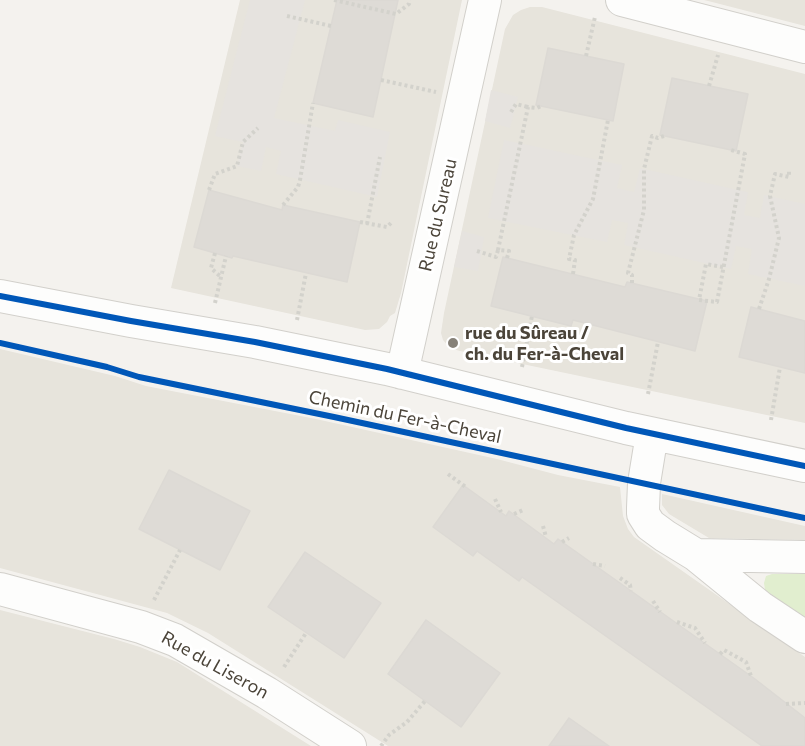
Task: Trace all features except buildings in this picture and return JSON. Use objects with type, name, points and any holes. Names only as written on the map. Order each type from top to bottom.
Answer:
[{"type":"street","name":"Rue du Sureau","points":[[402,373],[485,0]]},
{"type":"street","points":[[622,0],[805,47]]},
{"type":"street","points":[[0,296],[255,342],[402,373],[652,434],[805,466]]},
{"type":"street","points":[[652,434],[644,483],[644,514],[655,530],[696,555],[760,608],[805,637]]},
{"type":"street","points":[[696,555],[805,557]]},
{"type":"street","name":"Rue du Liseron","points":[[0,589],[141,627],[175,640],[267,693],[350,746]]},
{"type":"path","points":[[334,0],[396,14],[410,0]]},
{"type":"path","points":[[287,16],[331,26]]},
{"type":"path","points":[[586,56],[595,17]]},
{"type":"path","points":[[709,86],[720,49]]},
{"type":"path","points":[[381,80],[442,93]]},
{"type":"path","points":[[283,205],[298,187],[314,103]]},
{"type":"path","points":[[511,112],[516,104],[537,108],[541,106]]},
{"type":"path","points":[[477,251],[496,257],[528,107]]},
{"type":"path","points":[[573,274],[575,260],[569,259],[574,235],[593,199],[608,120]]},
{"type":"path","points":[[209,190],[215,174],[237,166],[243,142],[258,128]]},
{"type":"path","points":[[632,283],[632,275],[628,273],[644,210],[644,169],[652,136],[658,138],[664,136]]},
{"type":"path","points":[[723,267],[706,264],[699,300],[717,302],[745,154],[731,150]]},
{"type":"path","points":[[366,224],[380,156]]},
{"type":"path","points":[[759,309],[779,238],[770,196],[776,174],[789,177],[789,169]]},
{"type":"path","points":[[360,222],[387,227],[392,222]]},
{"type":"path","points":[[498,250],[509,251],[507,258]]},
{"type":"path","points":[[215,253],[211,268],[221,277]]},
{"type":"path","points":[[215,303],[226,256]]},
{"type":"path","points":[[296,321],[306,273]]},
{"type":"path","points":[[522,367],[532,316]]},
{"type":"path","points":[[648,394],[658,342]]},
{"type":"path","points":[[771,420],[780,367]]},
{"type":"path","points":[[448,474],[467,488]]},
{"type":"path","points":[[495,499],[501,512]]},
{"type":"path","points":[[514,514],[523,510]]},
{"type":"path","points":[[543,526],[546,537]]},
{"type":"path","points":[[562,542],[569,538]]},
{"type":"path","points":[[141,627],[180,550]]},
{"type":"path","points":[[593,564],[605,566]]},
{"type":"path","points":[[620,578],[630,585],[631,591]]},
{"type":"path","points":[[653,601],[660,612]]},
{"type":"path","points":[[676,622],[695,628],[705,643]]},
{"type":"path","points":[[267,693],[306,633]]},
{"type":"path","points":[[720,654],[724,650],[746,662],[751,676]]},
{"type":"path","points":[[381,746],[389,735],[407,722],[426,701]]},
{"type":"path","points":[[786,704],[805,703]]},
{"type":"shaded area","points":[[240,0],[462,0],[401,293],[395,313],[379,329],[365,330],[171,288]]},
{"type":"shaded area","points":[[250,0],[305,0],[274,118],[335,131],[338,120],[390,132],[377,197],[276,174],[281,151],[266,147],[261,171],[237,166],[243,142],[215,136]]},
{"type":"shaded area","points":[[704,0],[805,0],[805,26],[716,3]]},
{"type":"shaded area","points":[[530,7],[542,7],[805,74],[805,423],[460,351],[450,348],[443,340],[441,333],[444,313],[505,29],[513,15]]},
{"type":"shaded area","points":[[491,90],[518,97],[510,128],[485,121]]},
{"type":"shaded area","points":[[504,140],[622,165],[617,188],[634,192],[640,168],[748,192],[744,215],[760,218],[764,195],[805,204],[805,286],[748,274],[752,249],[736,246],[731,269],[624,245],[628,223],[612,220],[607,242],[488,218]]},
{"type":"shaded area","points":[[462,231],[484,237],[478,271],[454,267]]},
{"type":"shaded area","points":[[0,349],[115,376],[146,386],[316,419],[497,459],[558,475],[620,487],[623,516],[634,537],[805,657],[805,746],[388,746],[208,633],[167,613],[0,568]]},
{"type":"shaded area","points":[[662,494],[805,526],[805,540],[709,538],[669,514],[662,505]]},
{"type":"shaded area","points":[[0,610],[114,639],[177,662],[311,746],[0,746]]},
{"type":"green space","points":[[805,574],[805,618],[765,590],[766,576]]},
{"type":"cycle path","points":[[0,296],[255,342],[387,369],[626,428],[805,466]]},
{"type":"cycle path","name":"Chemin du Fer-à-Cheval","points":[[0,343],[107,367],[139,377],[805,518]]},
{"type":"place","name":"rue du Sûreau / ch. du Fer-à-Cheval","points":[[453,343]]}]
